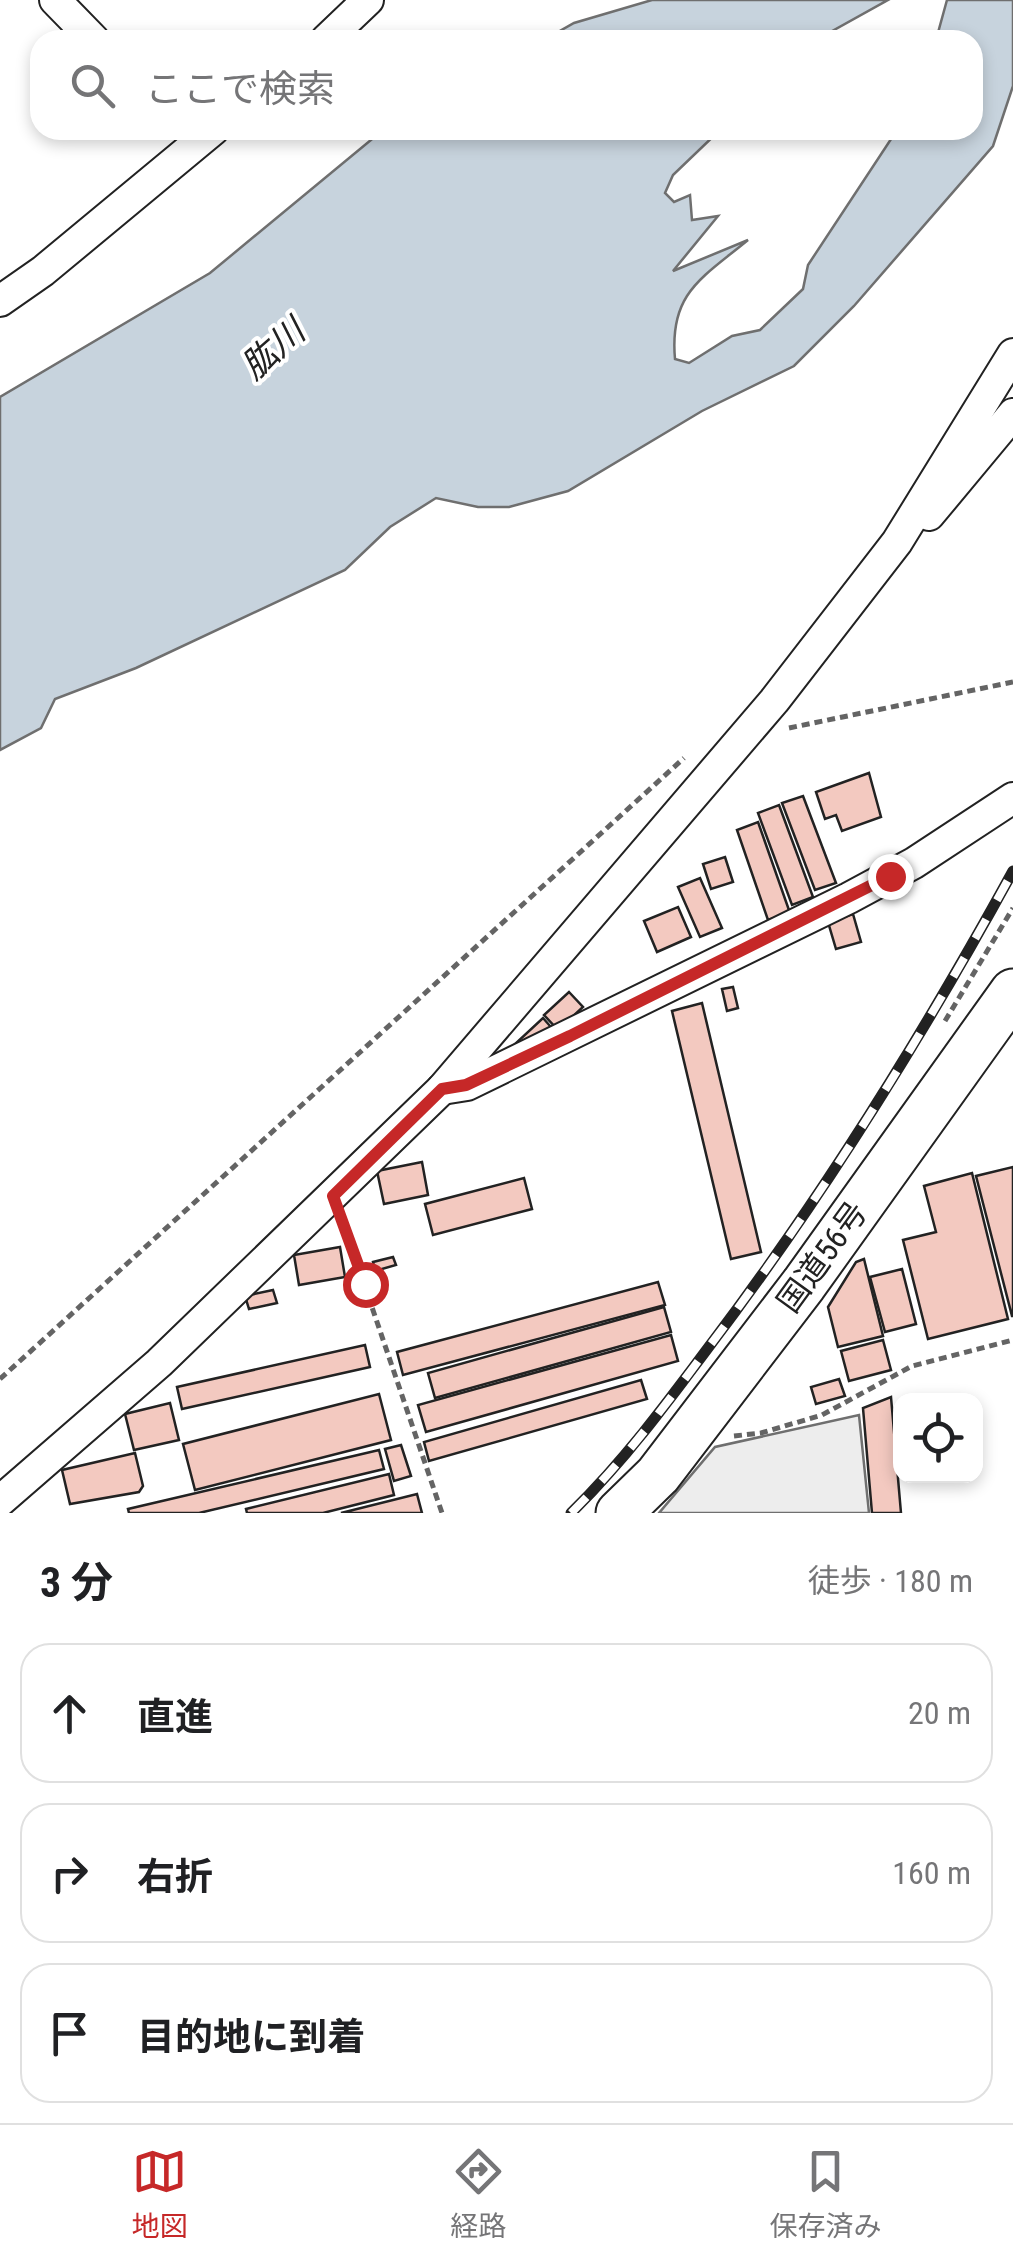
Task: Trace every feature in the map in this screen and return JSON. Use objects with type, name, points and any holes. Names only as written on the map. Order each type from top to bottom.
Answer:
[{"type":"highway","name":"国道56号","points":[[619,1513],[658,1475],[804,1284],[1013,992]]},
{"type":"street","points":[[55,0],[84,30]]},
{"type":"street","points":[[336,30],[368,0]]},
{"type":"street","points":[[0,301],[190,140]]},
{"type":"street","points":[[0,1500],[159,1363],[442,1089],[742,738],[896,542],[1013,354]]},
{"type":"street","points":[[896,542],[940,506],[1013,414]]},
{"type":"street","points":[[442,1089],[484,1077],[849,898],[914,863],[1013,798]]},
{"type":"path","points":[[742,738],[1013,682]]},
{"type":"path","points":[[0,1379],[697,747]]},
{"type":"path","points":[[333,1196],[442,1513]]},
{"type":"path","points":[[692,1432],[723,1436],[762,1433],[822,1415],[912,1366],[1013,1340]]},
{"type":"shaded area","points":[[859,1415],[869,1513],[659,1513],[715,1447]]},
{"type":"water","points":[[652,0],[888,0],[834,30],[562,30]]},
{"type":"water","name":"肱川","points":[[947,0],[1013,0],[1013,86],[993,146],[854,306],[794,366],[702,411],[568,491],[509,507],[478,507],[436,498],[390,527],[345,570],[136,668],[55,699],[41,728],[0,750],[0,397],[210,273],[371,140],[710,140],[673,175],[665,193],[674,202],[690,195],[692,220],[718,216],[673,271],[748,240],[703,277],[683,302],[677,318],[675,359],[689,363],[732,336],[760,330],[803,289],[808,265],[890,140],[983,140],[983,30],[939,30]]},
{"type":"building","points":[[869,773],[881,817],[842,831],[836,815],[825,819],[816,792]]},
{"type":"building","points":[[803,796],[836,883],[815,890],[782,803]]},
{"type":"building","points":[[779,805],[813,897],[792,905],[758,813]]},
{"type":"building","points":[[758,822],[790,913],[768,920],[737,830]]},
{"type":"building","points":[[725,857],[733,882],[711,889],[703,864]]},
{"type":"building","points":[[700,878],[722,928],[700,937],[678,887]]},
{"type":"building","points":[[678,907],[691,937],[657,952],[644,921]]},
{"type":"building","points":[[853,914],[861,942],[836,949],[828,922]]},
{"type":"building","points":[[733,987],[738,1008],[727,1011],[722,989]]},
{"type":"building","points":[[569,992],[583,1007],[558,1030],[544,1015]]},
{"type":"building","points":[[702,1003],[761,1252],[731,1259],[672,1011]]},
{"type":"building","points":[[543,1018],[558,1035],[523,1053],[515,1044]]},
{"type":"building","points":[[422,1162],[428,1195],[384,1204],[377,1171]]},
{"type":"building","points":[[1013,1167],[1013,1316],[1012,1316],[976,1176]]},
{"type":"building","points":[[972,1173],[1008,1319],[928,1339],[903,1240],[936,1232],[924,1186]]},
{"type":"building","points":[[524,1178],[532,1209],[433,1235],[425,1204]]},
{"type":"building","points":[[340,1247],[345,1277],[299,1285],[294,1255]]},
{"type":"building","points":[[393,1257],[396,1265],[375,1271],[373,1262]]},
{"type":"building","points":[[864,1259],[883,1336],[838,1347],[828,1307],[856,1262]]},
{"type":"building","points":[[902,1269],[916,1324],[885,1332],[870,1277]]},
{"type":"building","points":[[658,1282],[665,1305],[403,1375],[397,1352]]},
{"type":"building","points":[[273,1290],[277,1303],[249,1309],[245,1296]]},
{"type":"building","points":[[664,1307],[671,1332],[435,1398],[428,1373]]},
{"type":"building","points":[[671,1335],[678,1361],[426,1432],[418,1405]]},
{"type":"building","points":[[883,1340],[891,1370],[849,1381],[841,1351]]},
{"type":"building","points":[[365,1345],[370,1367],[182,1409],[177,1387]]},
{"type":"building","points":[[839,1379],[845,1396],[816,1404],[811,1387]]},
{"type":"building","points":[[641,1380],[647,1399],[429,1461],[424,1442]]},
{"type":"building","points":[[379,1394],[391,1440],[195,1490],[183,1444]]},
{"type":"building","points":[[891,1397],[893,1483],[898,1483],[901,1513],[872,1513],[863,1408]]},
{"type":"building","points":[[170,1403],[179,1440],[134,1450],[125,1414]]},
{"type":"building","points":[[401,1445],[411,1476],[394,1481],[385,1449]]},
{"type":"building","points":[[379,1450],[384,1469],[199,1513],[129,1513],[128,1509]]},
{"type":"building","points":[[135,1453],[143,1486],[139,1492],[70,1504],[62,1470]]},
{"type":"building","points":[[389,1474],[394,1495],[323,1513],[247,1513],[246,1509]]},
{"type":"building","points":[[417,1494],[422,1513],[341,1513]]},
{"type":"railway","points":[[571,1513],[661,1410],[793,1230],[908,1053],[1013,871]]},
{"type":"route","points":[[365,1284],[333,1196],[442,1089],[466,1085],[570,1036],[890,876]]}]
